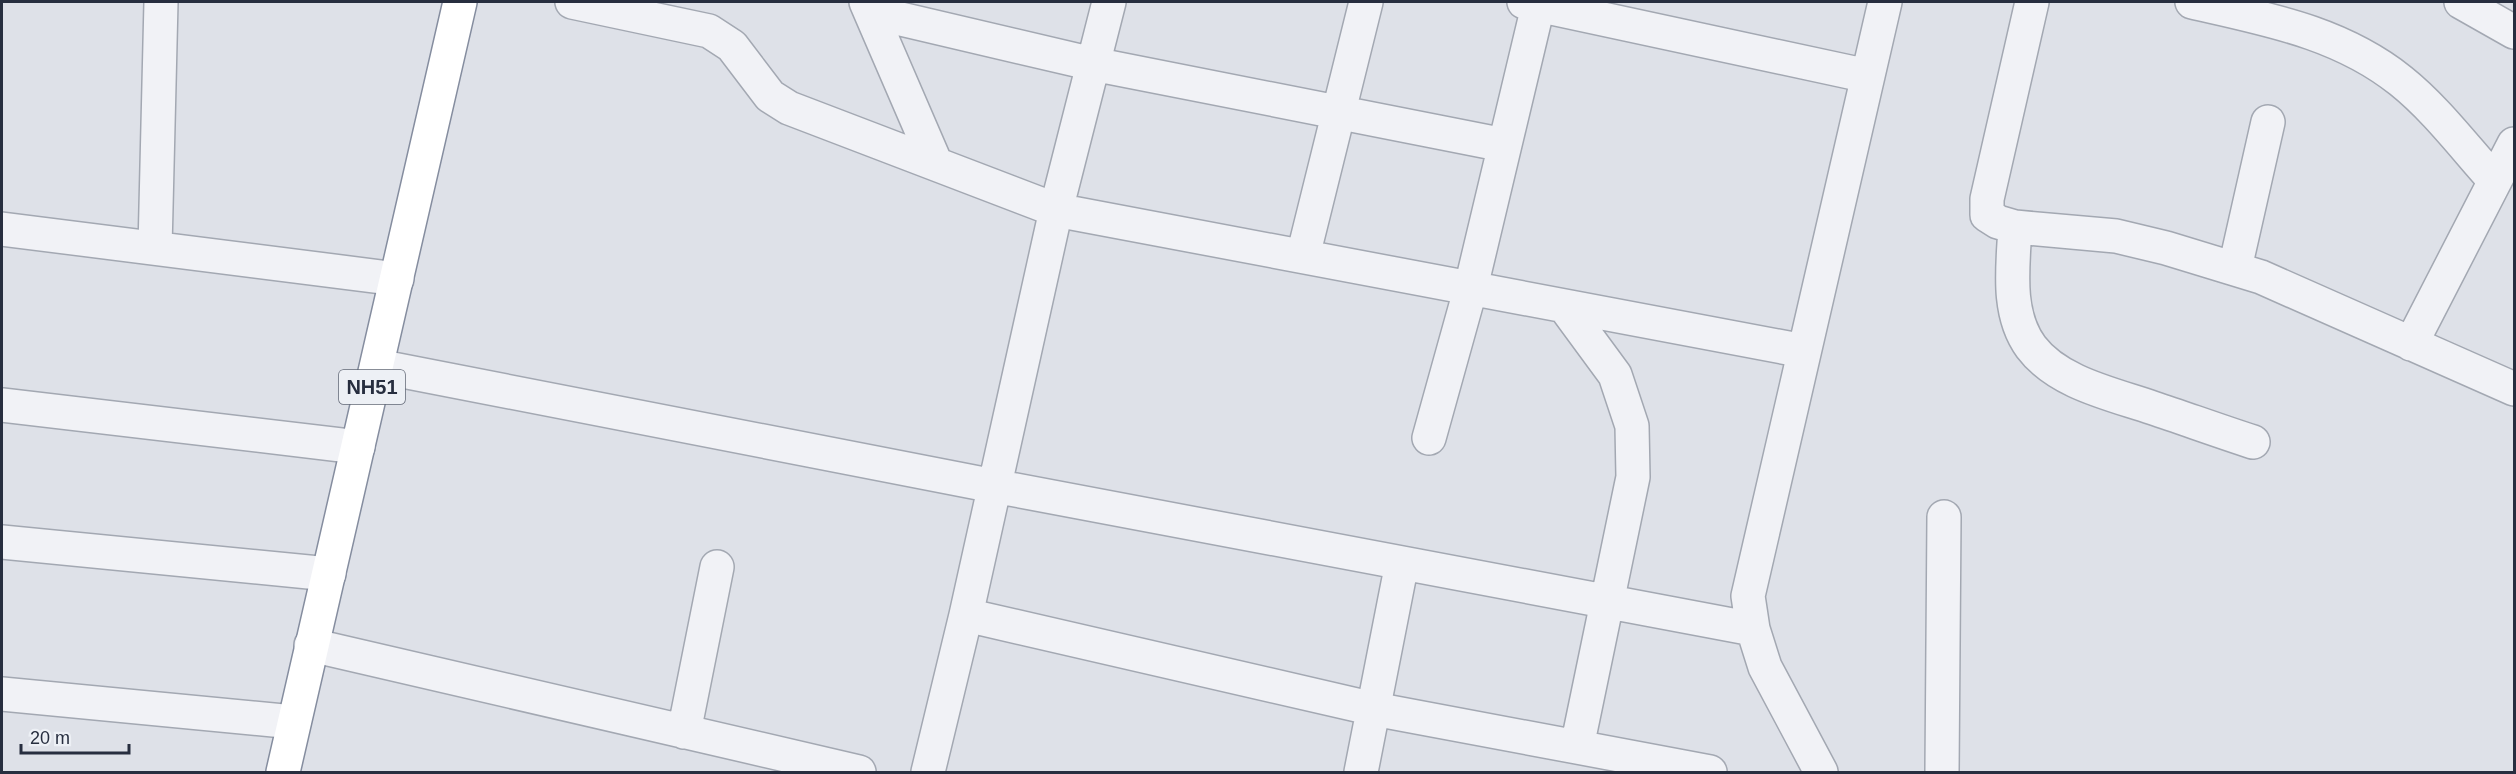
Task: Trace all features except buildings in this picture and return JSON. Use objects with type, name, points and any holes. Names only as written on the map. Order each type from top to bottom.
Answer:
[{"type":"highway","name":"NH51","points":[[283,772],[460,2]]},
{"type":"street","points":[[155,248],[161,2]]},
{"type":"street","points":[[572,2],[709,32],[732,46],[770,96],[789,108],[1056,210],[1471,287],[1564,308],[1804,351]]},
{"type":"street","points":[[928,772],[966,615],[1056,210],[1109,2]]},
{"type":"street","points":[[1303,256],[1366,2]]},
{"type":"street","points":[[1429,438],[1471,287],[1534,2],[1868,76]]},
{"type":"street","points":[[1821,772],[1766,667],[1753,629],[1748,596],[1885,2]]},
{"type":"street","points":[[2032,2],[1987,199],[1987,215],[1998,222],[2015,227],[2116,236],[2235,268],[2261,277],[2514,389]]},
{"type":"street","points":[[2192,2],[2294,25],[2330,38],[2368,58],[2402,81],[2508,160],[2411,344]]},
{"type":"street","points":[[2470,4],[2514,32]]},
{"type":"street","points":[[869,7],[936,164]]},
{"type":"street","points":[[869,7],[1093,64],[1504,145]]},
{"type":"street","points":[[2235,268],[2268,122]]},
{"type":"street","points":[[2015,227],[2013,291],[2018,316],[2030,346],[2049,366],[2087,386],[2253,442]]},
{"type":"street","points":[[2,230],[397,279]]},
{"type":"street","points":[[1564,308],[1615,375],[1632,426],[1633,477],[1577,747]]},
{"type":"street","points":[[377,366],[994,486],[1753,629]]},
{"type":"street","points":[[2,405],[358,447]]},
{"type":"street","points":[[1942,772],[1944,517]]},
{"type":"street","points":[[2,542],[329,573]]},
{"type":"street","points":[[1361,772],[1402,563]]},
{"type":"street","points":[[684,732],[717,567]]},
{"type":"street","points":[[966,615],[1374,709],[1710,772]]},
{"type":"street","points":[[311,645],[859,772]]},
{"type":"street","points":[[2,694],[294,722]]}]
